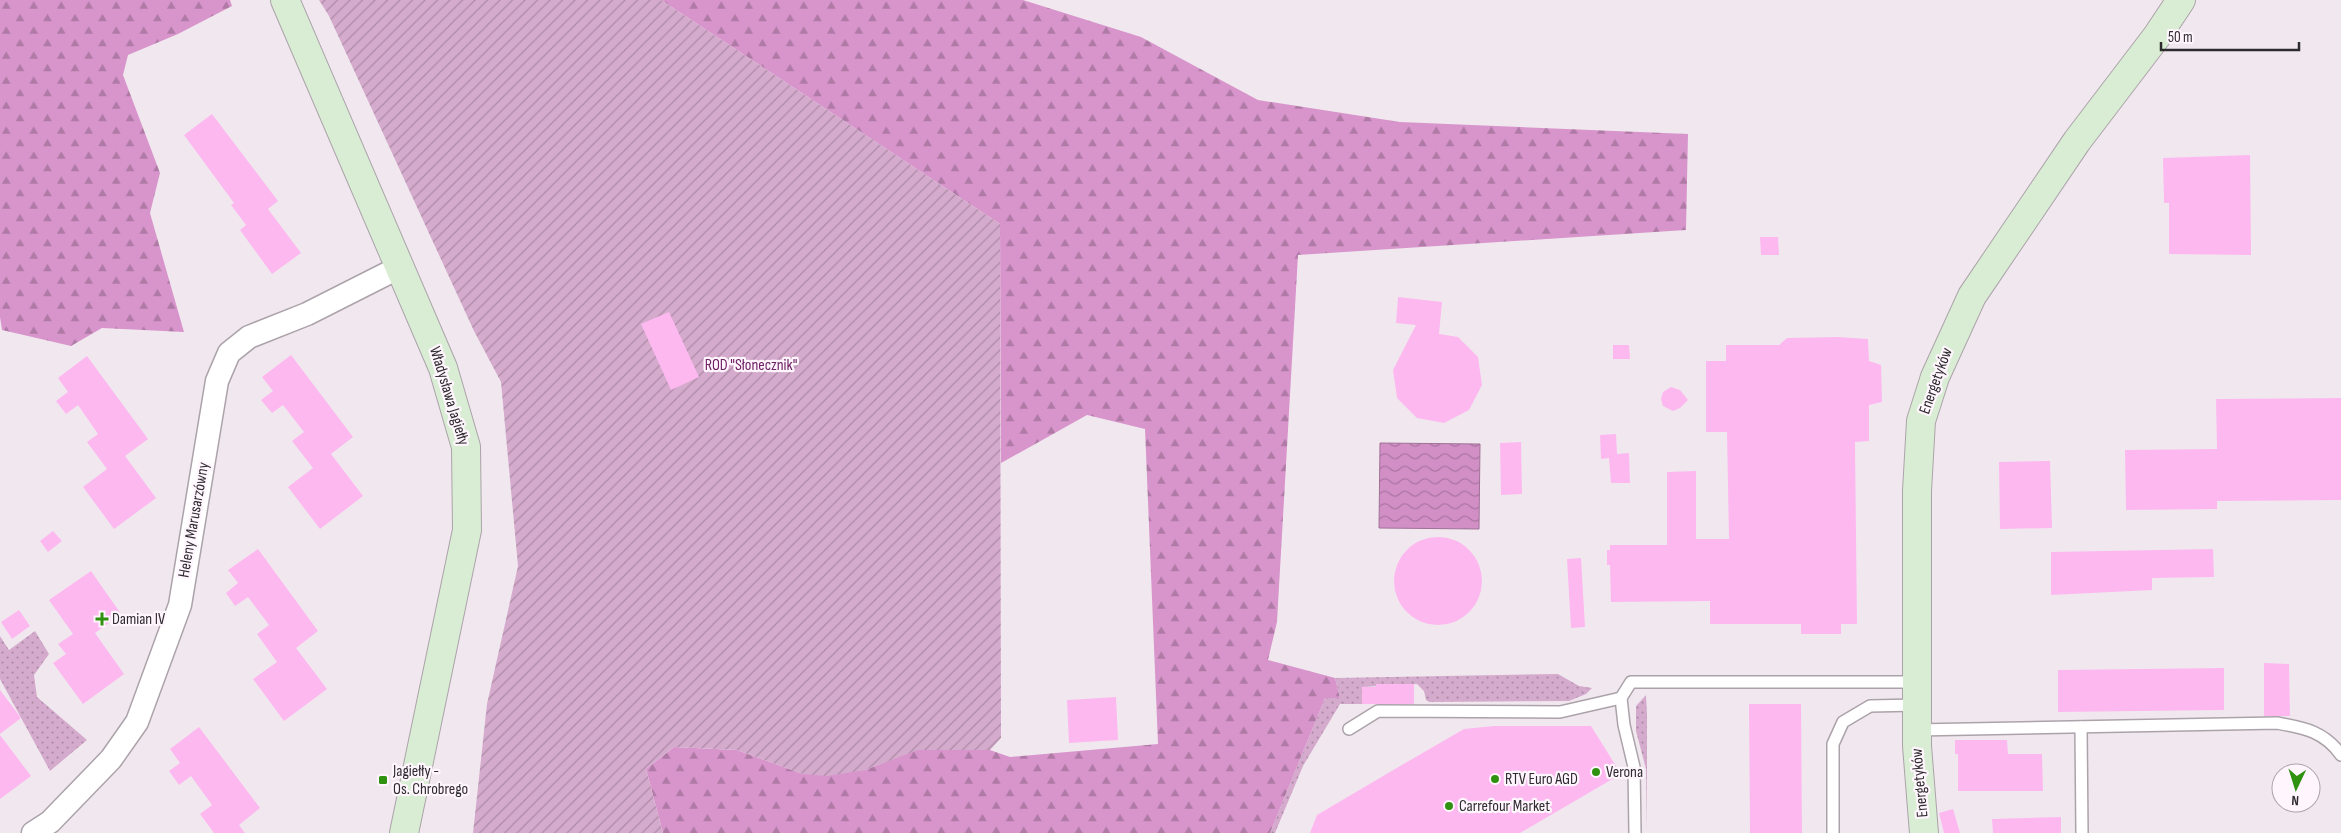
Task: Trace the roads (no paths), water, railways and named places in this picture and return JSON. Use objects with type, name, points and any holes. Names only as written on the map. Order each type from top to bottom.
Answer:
[{"type":"street","name":"Władysława Jagiełły","points":[[285,0],[443,368],[466,446],[468,481],[467,530],[406,827]]},
{"type":"street","name":"Energetyków","points":[[1924,833],[1916,706],[1918,491],[1921,421],[1934,377],[1972,296],[2077,141],[2157,36],[2181,0]]},
{"type":"street","name":"Heleny Marusarzówny","points":[[33,833],[50,822],[111,759],[137,722],[180,605],[217,381],[229,353],[249,337],[307,314],[400,266]]},
{"type":"lane","points":[[1635,833],[1634,767],[1624,725],[1621,698],[1631,682],[1916,706],[2081,727],[2277,723],[2309,728],[2333,744],[2341,755]]},
{"type":"lane","points":[[1349,729],[1378,711],[1560,712],[1621,698]]},
{"type":"lane","points":[[1833,833],[1834,744],[1843,722],[1870,706],[1916,706]]},
{"type":"lane","points":[[2081,727],[2082,833]]},
{"type":"water","points":[[1380,443],[1480,444],[1479,529],[1379,528]]},
{"type":"place","name":"Damian IV","points":[[102,619]]},
{"type":"place","name":"Verona","points":[[1596,772]]},
{"type":"place","name":"RTV Euro AGD","points":[[1495,779]]},
{"type":"place","name":"Jagiełły - Os. Chrobrego","points":[[383,780]]},
{"type":"place","name":"Carrefour Market","points":[[1449,806]]},
{"type":"park label","name":"ROD \"Słonecznik\"","points":[[751,365]]}]
